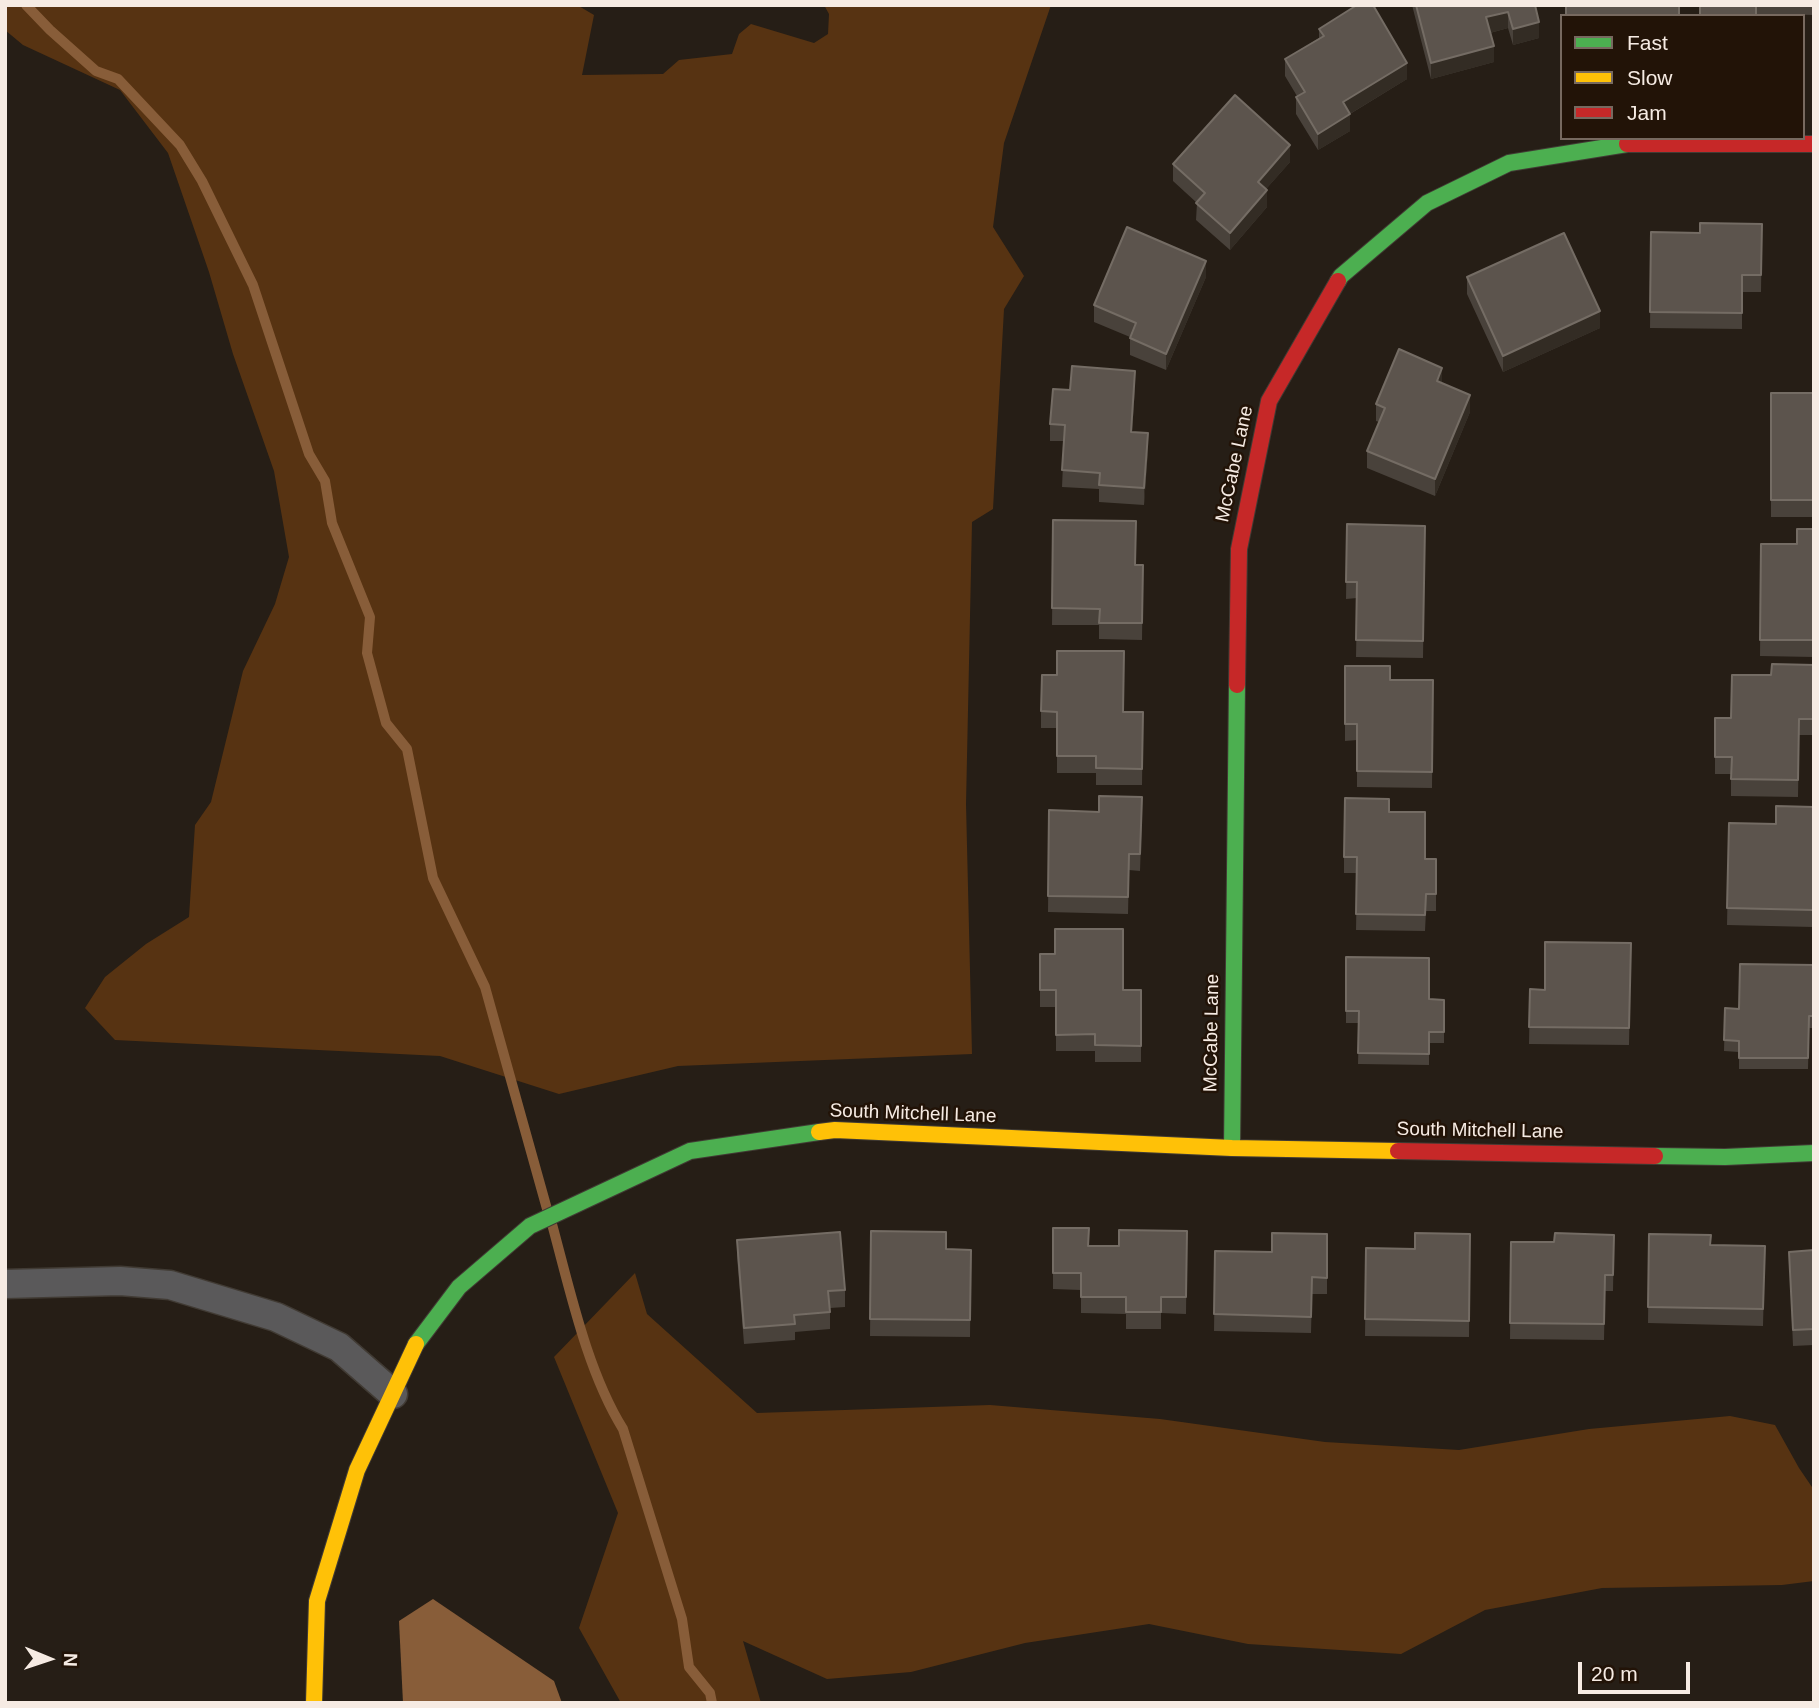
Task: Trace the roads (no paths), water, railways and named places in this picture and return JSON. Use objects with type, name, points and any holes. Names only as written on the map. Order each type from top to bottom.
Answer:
[{"type":"street","name":"McCabe Lane","points":[[1232,1147],[1239,549],[1269,401],[1341,276],[1427,203],[1509,163],[1623,144],[1814,144]]},
{"type":"street","name":"South Mitchell Lane","points":[[314,1703],[317,1601],[357,1470],[418,1340],[459,1287],[530,1226],[690,1151],[835,1130],[1232,1147],[1725,1157],[1814,1153]]},
{"type":"street","points":[[5,1284],[120,1281],[170,1285],[276,1317],[339,1347],[393,1394]]},
{"type":"waterway","points":[[26,5],[96,71],[118,79],[180,145],[202,181],[253,285],[309,454],[325,481],[332,523],[370,617],[367,653],[386,723],[407,749],[433,878],[485,987],[547,1209]]},
{"type":"waterway","points":[[552,1224],[589,1356],[623,1429],[682,1619],[689,1667],[710,1693],[712,1703]]}]
